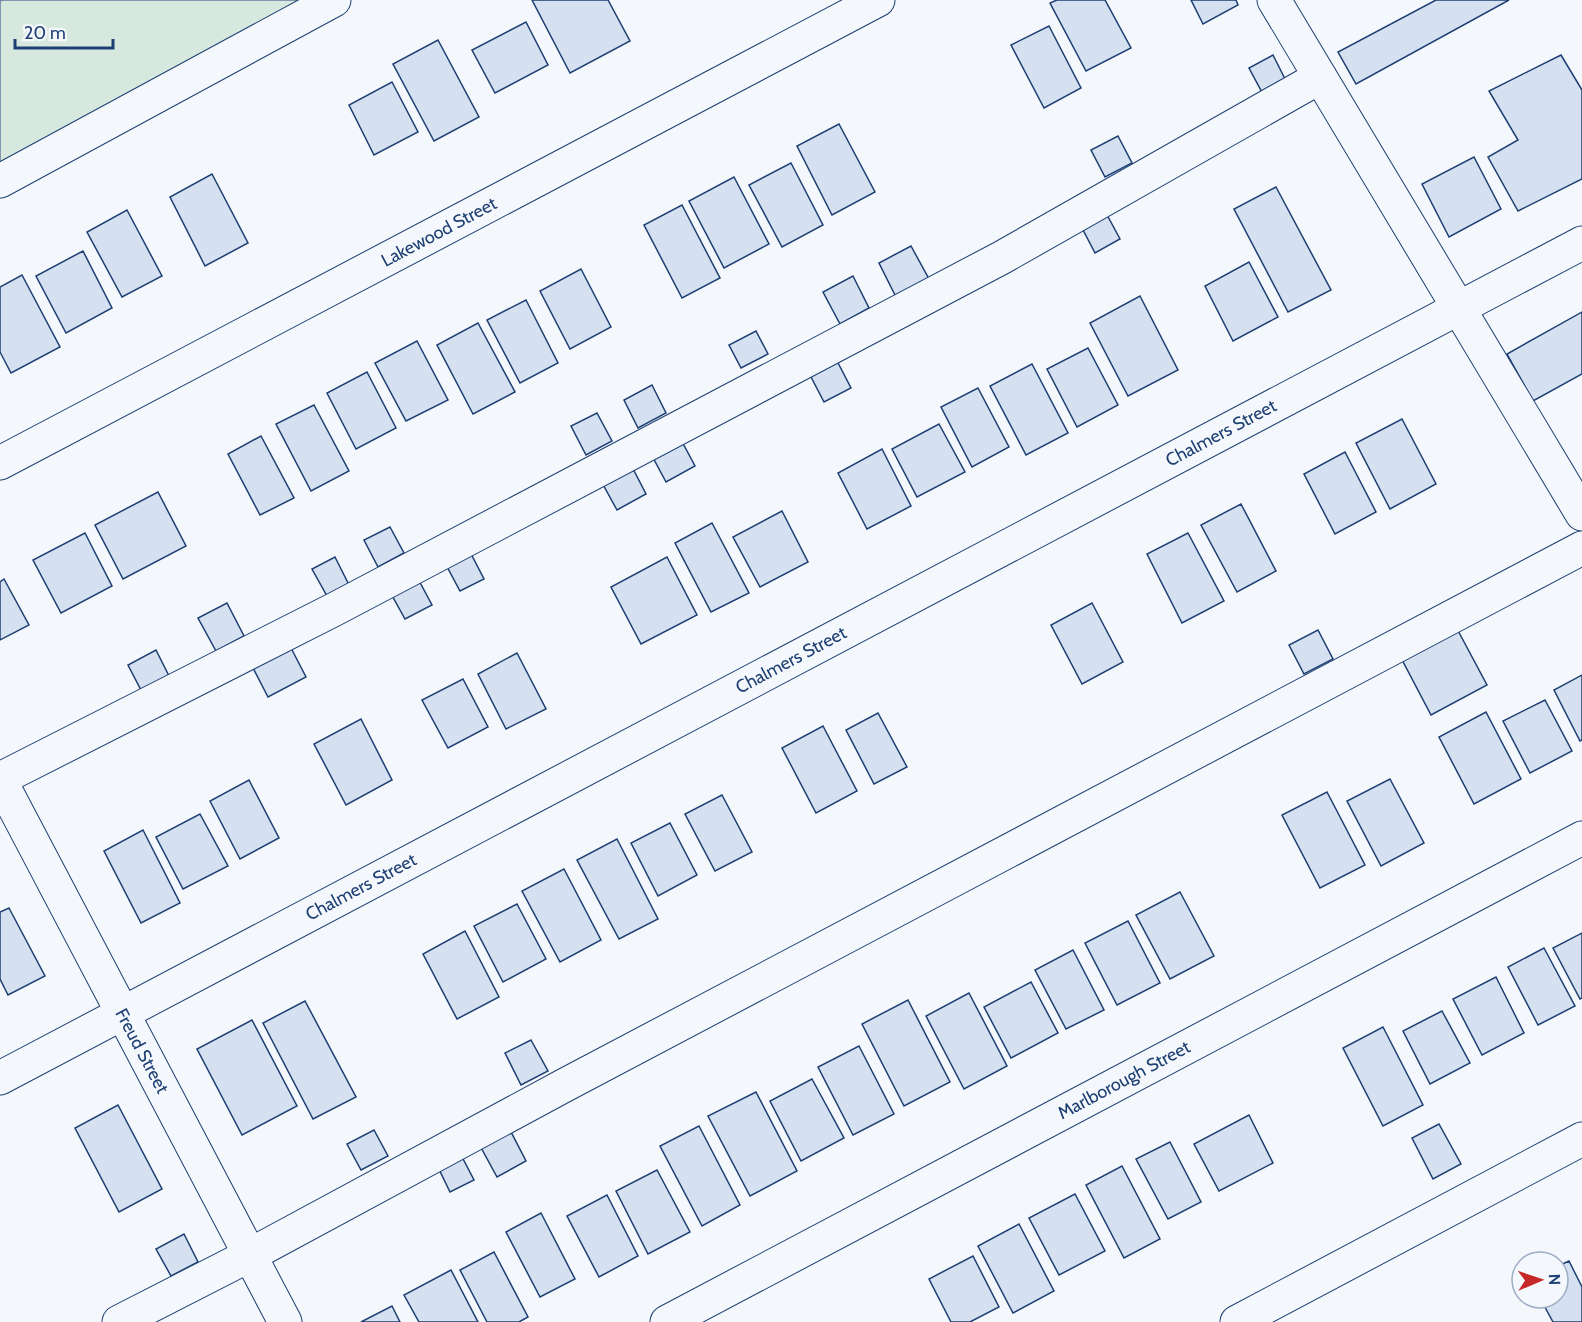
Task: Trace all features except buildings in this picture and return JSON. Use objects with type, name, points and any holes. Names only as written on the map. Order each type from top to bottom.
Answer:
[{"type":"street","points":[[0,181],[334,0]]},
{"type":"street","name":"Lakewood Street","points":[[0,464],[878,0]]},
{"type":"street","points":[[1274,0],[1582,514]]},
{"type":"street","points":[[0,779],[335,609],[1001,258],[1320,77]]},
{"type":"street","name":"Chalmers Street","points":[[0,1078],[1582,243]]},
{"type":"street","points":[[119,1322],[250,1255],[565,1085],[1582,548]]},
{"type":"street","name":"Freud Street","points":[[0,779],[285,1322]]},
{"type":"street","name":"Marlborough Street","points":[[667,1322],[1582,838]]},
{"type":"street","points":[[1237,1322],[1582,1139]]},
{"type":"shaded area","points":[[300,0],[0,163],[0,1]]}]
